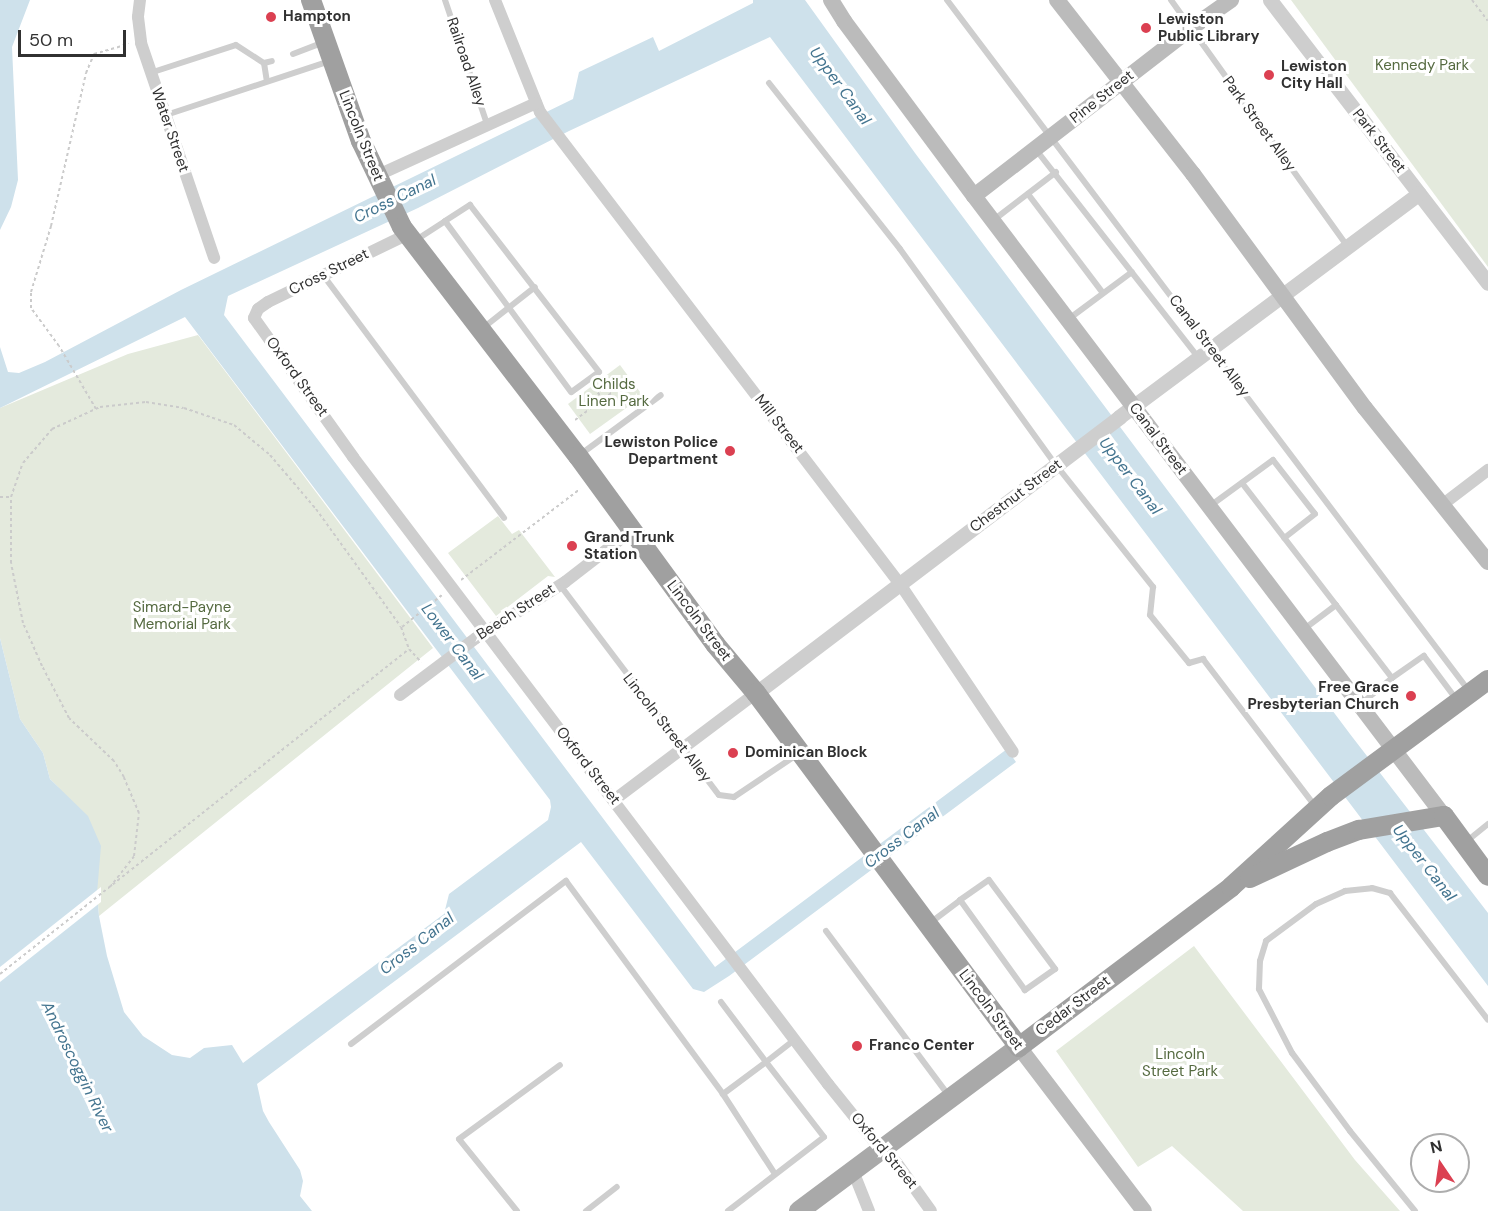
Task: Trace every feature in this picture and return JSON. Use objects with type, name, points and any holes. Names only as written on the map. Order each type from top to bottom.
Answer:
[{"type":"highway","name":"Lincoln Street","points":[[310,0],[378,179],[408,234],[578,456],[715,644],[756,693],[1019,1047]]},
{"type":"highway","name":"Cedar Street","points":[[1019,1047],[1231,887],[1324,802],[1488,680]]},
{"type":"highway","name":"Cedar Street","points":[[1231,887],[1326,842],[1359,830],[1434,817]]},
{"type":"highway","name":"Canal Street","points":[[1434,817],[1464,843],[1488,876]]},
{"type":"main road","name":"Canal Street","points":[[831,0],[844,21],[974,196],[1359,705],[1386,755],[1434,817]]},
{"type":"main road","points":[[1058,0],[1102,59],[1122,81],[1365,408],[1488,562]]},
{"type":"main road","name":"Pine Street","points":[[974,196],[1191,28],[1231,0]]},
{"type":"main road","name":"Cedar Street","points":[[798,1211],[1019,1047]]},
{"type":"main road","name":"Lincoln Street","points":[[1019,1047],[1144,1211]]},
{"type":"street","name":"Water Street","points":[[140,0],[138,17],[140,40],[213,258]]},
{"type":"street","name":"Mill Street","points":[[495,0],[538,108],[900,584],[1013,752]]},
{"type":"street","name":"Park Street","points":[[1270,0],[1488,283]]},
{"type":"street","points":[[378,179],[488,124],[538,108]]},
{"type":"street","name":"Chestnut Street","points":[[614,800],[1133,406],[1283,297],[1419,193]]},
{"type":"street","name":"Cross Street","points":[[254,315],[268,302],[408,234]]},
{"type":"street","name":"Oxford Street","points":[[254,315],[353,457],[794,1039],[881,1150],[896,1162],[931,1211]]},
{"type":"street","points":[[1442,505],[1488,470]]},
{"type":"street","name":"Beech Street","points":[[400,694],[476,638],[560,585],[632,530]]},
{"type":"street","points":[[853,1171],[869,1211]]},
{"type":"lane","name":"Railroad Alley","points":[[445,0],[488,124]]},
{"type":"lane","name":"Canal Street Alley","points":[[947,0],[1051,138],[1205,354],[1465,698]]},
{"type":"lane","name":"Park Street Alley","points":[[1171,0],[1348,247]]},
{"type":"lane","points":[[150,73],[236,45],[264,63],[272,61]]},
{"type":"lane","points":[[293,54],[329,51]]},
{"type":"lane","points":[[166,116],[267,81],[329,51]]},
{"type":"lane","points":[[264,63],[267,81]]},
{"type":"lane","points":[[769,83],[900,249],[1056,465],[1153,587],[1150,615],[1189,663],[1203,659],[1324,802]]},
{"type":"lane","points":[[1036,150],[1056,172],[1132,272],[1205,354]]},
{"type":"lane","points":[[993,221],[1056,172]]},
{"type":"lane","points":[[1028,194],[1103,293]]},
{"type":"lane","points":[[408,234],[445,221],[470,205],[599,372],[571,392],[445,221]]},
{"type":"lane","points":[[1069,319],[1132,272]]},
{"type":"lane","points":[[322,275],[504,518]]},
{"type":"lane","points":[[480,330],[535,287]]},
{"type":"lane","points":[[578,456],[661,395]]},
{"type":"lane","points":[[1209,507],[1273,460],[1316,514],[1284,538]]},
{"type":"lane","points":[[1242,483],[1392,678]]},
{"type":"lane","name":"Lincoln Street Alley","points":[[560,585],[719,795],[726,798],[734,797],[799,753]]},
{"type":"lane","points":[[1303,630],[1336,605]]},
{"type":"lane","points":[[1359,705],[1424,656],[1465,698]]},
{"type":"lane","points":[[1464,843],[1488,824]]},
{"type":"lane","points":[[351,1044],[566,880],[723,1094],[775,1174]]},
{"type":"lane","points":[[928,925],[960,900],[989,880],[1055,969],[1025,990],[960,900]]},
{"type":"lane","points":[[1415,1211],[1350,1131],[1292,1053],[1259,989],[1260,961],[1266,941],[1316,904],[1346,891],[1371,888],[1390,893],[1488,1020]]},
{"type":"lane","points":[[826,931],[951,1098]]},
{"type":"lane","points":[[721,1002],[824,1137],[728,1211]]},
{"type":"lane","points":[[723,1094],[794,1039]]},
{"type":"lane","points":[[517,1211],[459,1139],[560,1065]]},
{"type":"lane","points":[[586,1211],[617,1187]]},
{"type":"path","points":[[1472,0],[1488,21]]},
{"type":"path","points":[[96,408],[59,346],[31,308],[31,292],[51,226],[86,73],[94,54],[140,40]]},
{"type":"path","points":[[575,420],[630,379]]},
{"type":"path","points":[[589,381],[603,399]]},
{"type":"path","points":[[110,887],[134,856],[139,813],[124,777],[114,761],[69,718],[23,623],[11,563],[11,497],[23,463],[52,429],[96,408],[146,402],[184,408],[234,424],[270,455],[316,508],[401,627],[409,649],[432,671]]},
{"type":"path","points":[[401,627],[594,478]]},
{"type":"path","points":[[0,497],[11,497]]},
{"type":"path","points":[[0,974],[409,649]]},
{"type":"green space","name":"Kennedy Park","points":[[1291,0],[1488,0],[1488,267]]},
{"type":"green space","name":"Simard-Payne Memorial Park","points":[[198,335],[433,648],[99,916],[97,893],[58,787],[50,779],[43,753],[20,719],[0,638],[0,408],[128,354]]},
{"type":"green space","name":"Childs Linen Park","points":[[620,365],[643,396],[590,434],[568,404]]},
{"type":"green space","points":[[498,516],[512,534],[519,530],[555,577],[548,576],[496,616],[448,553]]},
{"type":"green space","name":"Lincoln Street Park","points":[[1194,946],[1355,1160],[1400,1211],[1243,1211],[1172,1146],[1138,1167],[1056,1051]]},
{"type":"water","points":[[0,0],[30,0],[12,47],[18,180],[11,207],[0,230]]},
{"type":"water","points":[[753,0],[805,0],[915,153],[1350,734],[1488,913],[1488,986],[770,37],[569,131],[418,208],[228,296],[224,315],[715,967],[1007,749],[1016,762],[729,976],[704,992],[693,989],[581,842],[257,1084],[263,1111],[300,1170],[303,1181],[300,1196],[312,1211],[0,1211],[0,638],[20,719],[43,753],[50,779],[88,816],[101,846],[97,893],[99,916],[107,956],[124,1012],[143,1036],[172,1055],[190,1058],[204,1048],[232,1045],[243,1063],[444,914],[449,894],[548,820],[551,807],[550,800],[185,317],[0,408],[0,347],[8,372],[19,373],[45,362],[181,290],[573,99],[579,72],[653,37],[659,51],[753,3]]},
{"type":"pier","points":[[101,887],[101,902],[0,982],[0,967]]},
{"type":"place","name":"Hampton","points":[[271,17]]},
{"type":"place","name":"Lewiston Public Library","points":[[1146,28]]},
{"type":"place","name":"Lewiston City Hall","points":[[1269,75]]},
{"type":"place","name":"Lewiston Police Department","points":[[730,451]]},
{"type":"place","name":"Grand Trunk Station","points":[[572,546]]},
{"type":"place","name":"Free Grace Presbyterian Church","points":[[1411,696]]},
{"type":"place","name":"Dominican Block","points":[[733,753]]},
{"type":"place","name":"Franco Center","points":[[857,1046]]},
{"type":"water label","name":"Upper Canal","points":[[840,86]]},
{"type":"water label","name":"Cross Canal","points":[[395,199]]},
{"type":"water label","name":"Upper Canal","points":[[1130,476]]},
{"type":"water label","name":"Lower Canal","points":[[452,642]]},
{"type":"water label","name":"Cross Canal","points":[[902,838]]},
{"type":"water label","name":"Upper Canal","points":[[1424,863]]},
{"type":"water label","name":"Cross Canal","points":[[417,944]]},
{"type":"water label","name":"Androscoggin River","points":[[77,1067]]}]
